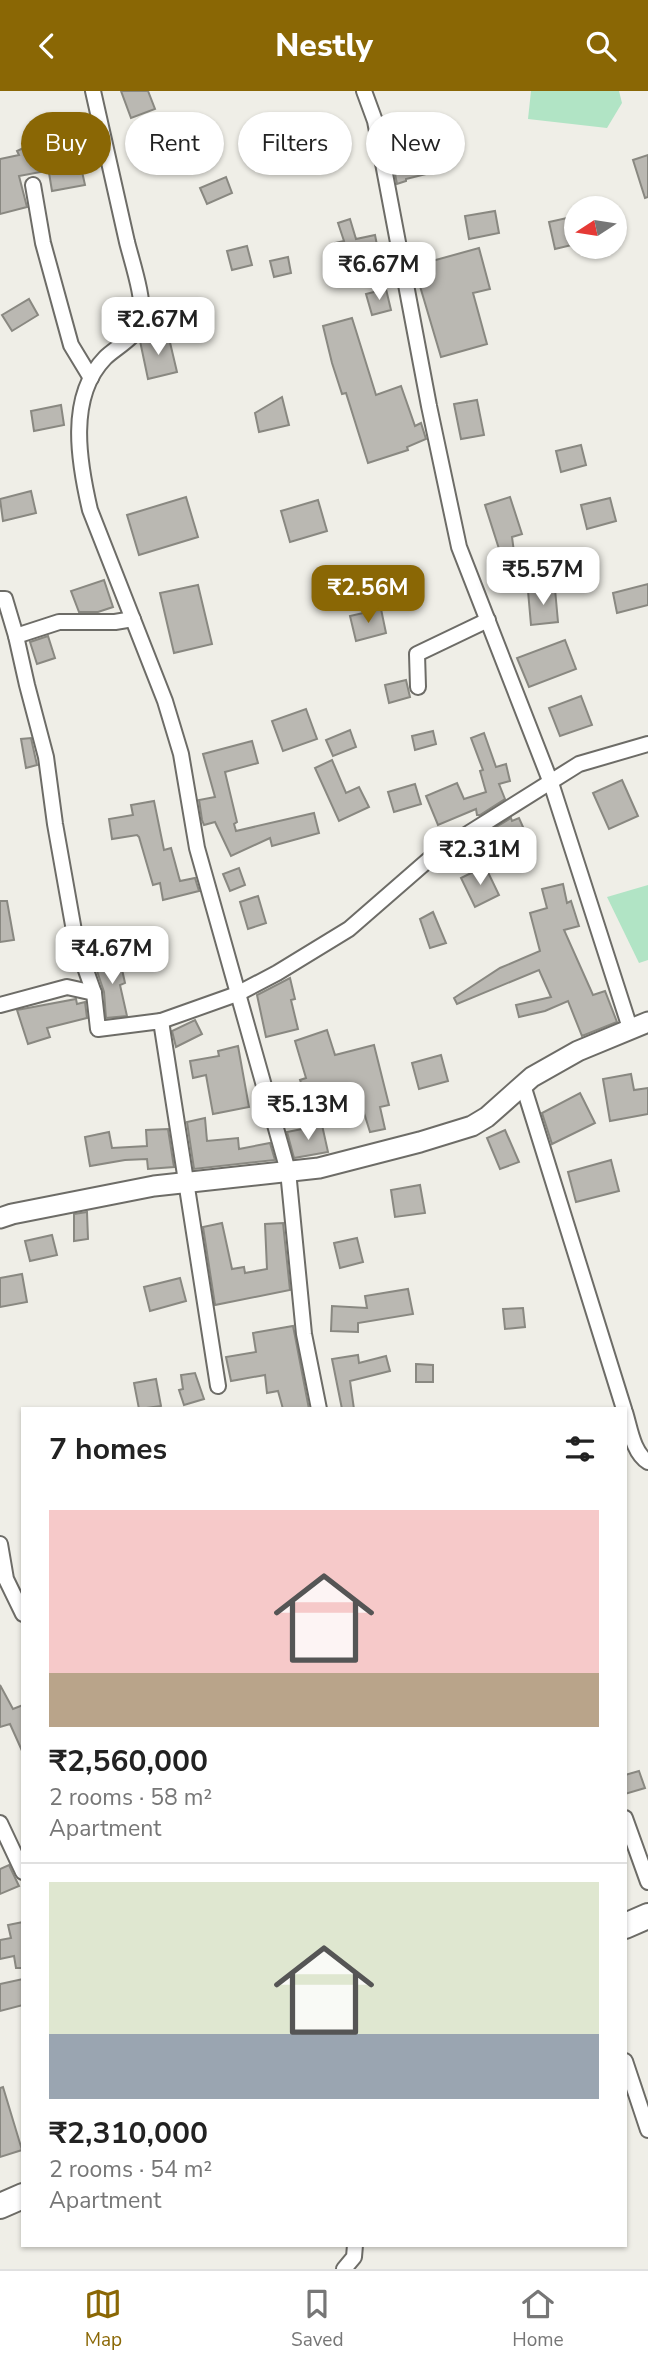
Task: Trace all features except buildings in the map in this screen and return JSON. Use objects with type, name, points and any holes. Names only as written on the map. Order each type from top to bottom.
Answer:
[{"type":"highway","points":[[0,2206],[21,2197]]},
{"type":"main road","points":[[0,1218],[153,1186],[318,1168],[420,1142],[472,1126],[487,1117],[532,1077],[578,1051],[639,1025]]},
{"type":"street","points":[[93,91],[136,280],[141,319],[136,330],[101,363],[91,378],[78,415],[84,483],[90,510],[165,701],[181,754],[197,848],[288,1171],[304,1334],[318,1407]]},
{"type":"street","points":[[364,91],[375,121],[429,406],[459,547],[551,783],[639,1025]]},
{"type":"street","points":[[33,185],[43,243],[71,345],[91,378]]},
{"type":"street","points":[[0,599],[5,599],[16,636],[46,757],[76,942],[94,993],[97,1028],[161,1021],[237,994],[349,929],[434,855],[579,764],[648,744]]},
{"type":"street","points":[[16,636],[59,622],[115,622],[133,619]]},
{"type":"street","points":[[418,687],[417,654],[488,620]]},
{"type":"street","points":[[0,1005],[66,987],[94,993]]},
{"type":"street","points":[[161,1021],[218,1386]]},
{"type":"street","points":[[523,1085],[623,1407]]},
{"type":"street","points":[[627,1419],[637,1449],[648,1462]]},
{"type":"street","points":[[0,1544],[6,1579],[21,1611]]},
{"type":"street","points":[[0,1823],[21,1868]]},
{"type":"street","points":[[627,1824],[648,1882]]},
{"type":"street","points":[[627,2067],[648,2130]]},
{"type":"street","points":[[344,2269],[354,2257],[355,2247]]},
{"type":"green space","points":[[531,91],[619,91],[622,103],[607,128],[528,119]]},
{"type":"green space","points":[[648,885],[648,960],[639,963],[607,897]]}]
